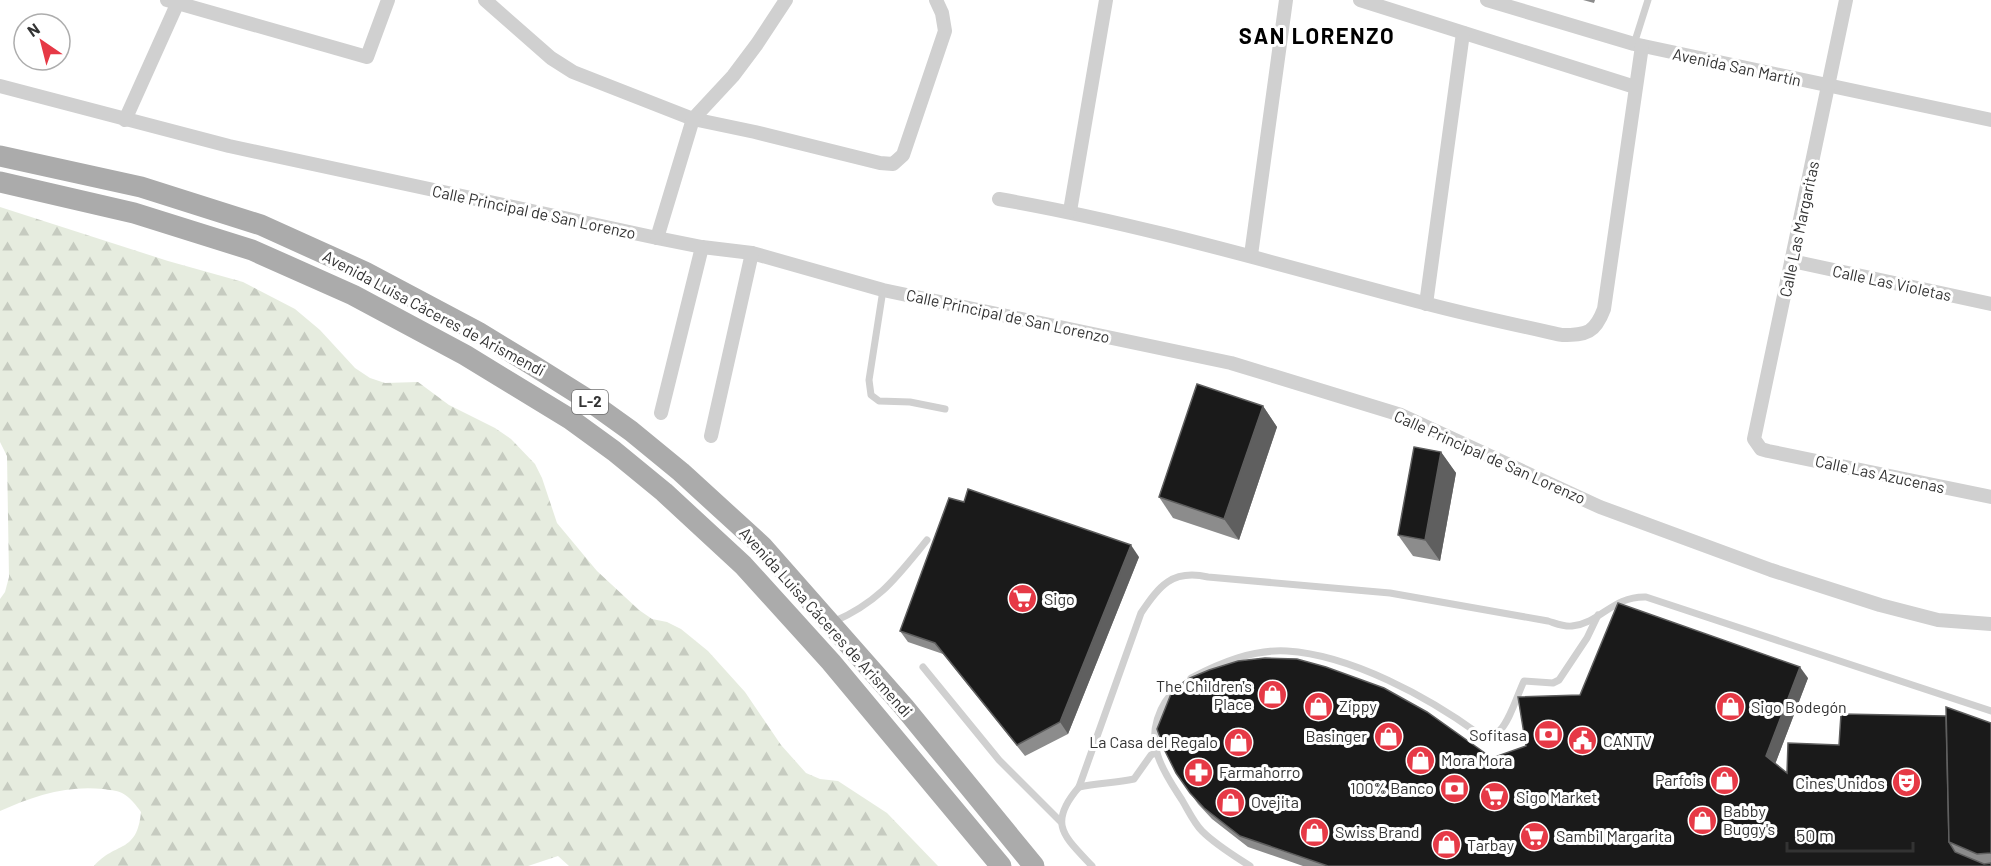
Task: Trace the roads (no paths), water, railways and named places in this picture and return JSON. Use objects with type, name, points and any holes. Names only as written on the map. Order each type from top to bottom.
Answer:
[{"type":"main road","name":"Avenida Luisa Cáceres de Arismendi","points":[[0,156],[141,188],[261,225],[365,272],[478,333],[585,398],[681,472],[762,546],[904,707],[1032,863]]},
{"type":"main road","name":"Avenida Luisa Cáceres de Arismendi","points":[[0,182],[134,213],[252,250],[353,295],[465,355],[570,419],[664,492],[743,565],[831,662],[1000,866]]},
{"type":"street","points":[[124,120],[174,1],[367,57],[388,0]]},
{"type":"street","points":[[486,0],[551,58],[573,72],[693,119],[880,163],[893,164],[903,155],[945,32],[942,13],[936,0]]},
{"type":"street","points":[[657,238],[693,119],[757,45],[786,0]]},
{"type":"street","points":[[1070,211],[1106,0]]},
{"type":"street","points":[[1251,255],[1286,0]]},
{"type":"street","points":[[1360,0],[1635,87]]},
{"type":"street","name":"Avenida San Martín","points":[[1487,0],[1638,45],[1827,87],[1991,120]]},
{"type":"street","name":"Calle Las Margaritas","points":[[1768,451],[1761,449],[1754,439],[1846,0]]},
{"type":"street","points":[[1426,304],[1464,33]]},
{"type":"street","points":[[999,198],[1070,211],[1251,255],[1426,304],[1562,335],[1577,335],[1589,332],[1598,323],[1604,309],[1635,87],[1638,45]]},
{"type":"street","name":"Calle Principal de San Lorenzo","points":[[0,86],[229,146],[657,238],[702,247],[752,253],[883,290],[1231,363],[1401,415],[1600,507],[1771,570],[1880,605],[1938,620],[1991,624]]},
{"type":"street","points":[[662,413],[702,247]]},
{"type":"street","points":[[711,436],[752,253]]},
{"type":"street","name":"Calle Las Violetas","points":[[1792,261],[1991,304]]},
{"type":"street","name":"Calle Las Azucenas","points":[[1768,451],[1991,497]]},
{"type":"lane","points":[[1638,45],[1648,0]]},
{"type":"lane","points":[[883,290],[869,380],[871,395],[879,401],[910,402],[945,409]]},
{"type":"lane","points":[[831,623],[856,612],[889,586],[927,540]]},
{"type":"lane","points":[[1060,820],[1068,800],[1079,787],[1141,614],[1155,592],[1172,579],[1192,574],[1390,593],[1548,621],[1569,627],[1584,624],[1621,601],[1634,597],[1646,597],[1991,711]]},
{"type":"lane","points":[[1250,866],[1219,846],[1200,829],[1169,780],[1156,753],[1155,733],[1160,713],[1174,691],[1190,678],[1218,664],[1246,655],[1285,651],[1314,655],[1392,682],[1479,734],[1488,735],[1499,731],[1508,718],[1524,681],[1553,683],[1559,680],[1587,638],[1598,615]]},
{"type":"lane","points":[[923,667],[999,760],[1060,820],[1064,834],[1092,866]]},
{"type":"lane","points":[[1079,787],[1134,779],[1151,755],[1156,753]]},
{"type":"place","name":"Sigo","points":[[1023,599]]},
{"type":"place","name":"The Children's Place","points":[[1273,695]]},
{"type":"place","name":"Zippy","points":[[1318,706]]},
{"type":"place","name":"Sigo Bodegón","points":[[1730,707]]},
{"type":"place","name":"Sofitasa","points":[[1548,735]]},
{"type":"place","name":"Basinger","points":[[1388,736]]},
{"type":"place","name":"CANTV","points":[[1582,741]]},
{"type":"place","name":"La Casa del Regalo","points":[[1239,742]]},
{"type":"place","name":"Mora Mora","points":[[1420,760]]},
{"type":"place","name":"Farmahorro","points":[[1198,772]]},
{"type":"place","name":"Parfois","points":[[1725,780]]},
{"type":"place","name":"Cines Unidos","points":[[1906,783]]},
{"type":"place","name":"100% Banco","points":[[1455,788]]},
{"type":"place","name":"Sigo Market","points":[[1495,797]]},
{"type":"place","name":"Ovejita","points":[[1230,802]]},
{"type":"place","name":"Babby Buggy's","points":[[1702,820]]},
{"type":"place","name":"Swiss Brand","points":[[1314,832]]},
{"type":"place","name":"Sambil Margarita","points":[[1535,836]]},
{"type":"place","name":"Tarbay","points":[[1446,845]]},
{"type":"district","name":"SAN LORENZO","points":[[1317,36]]}]
